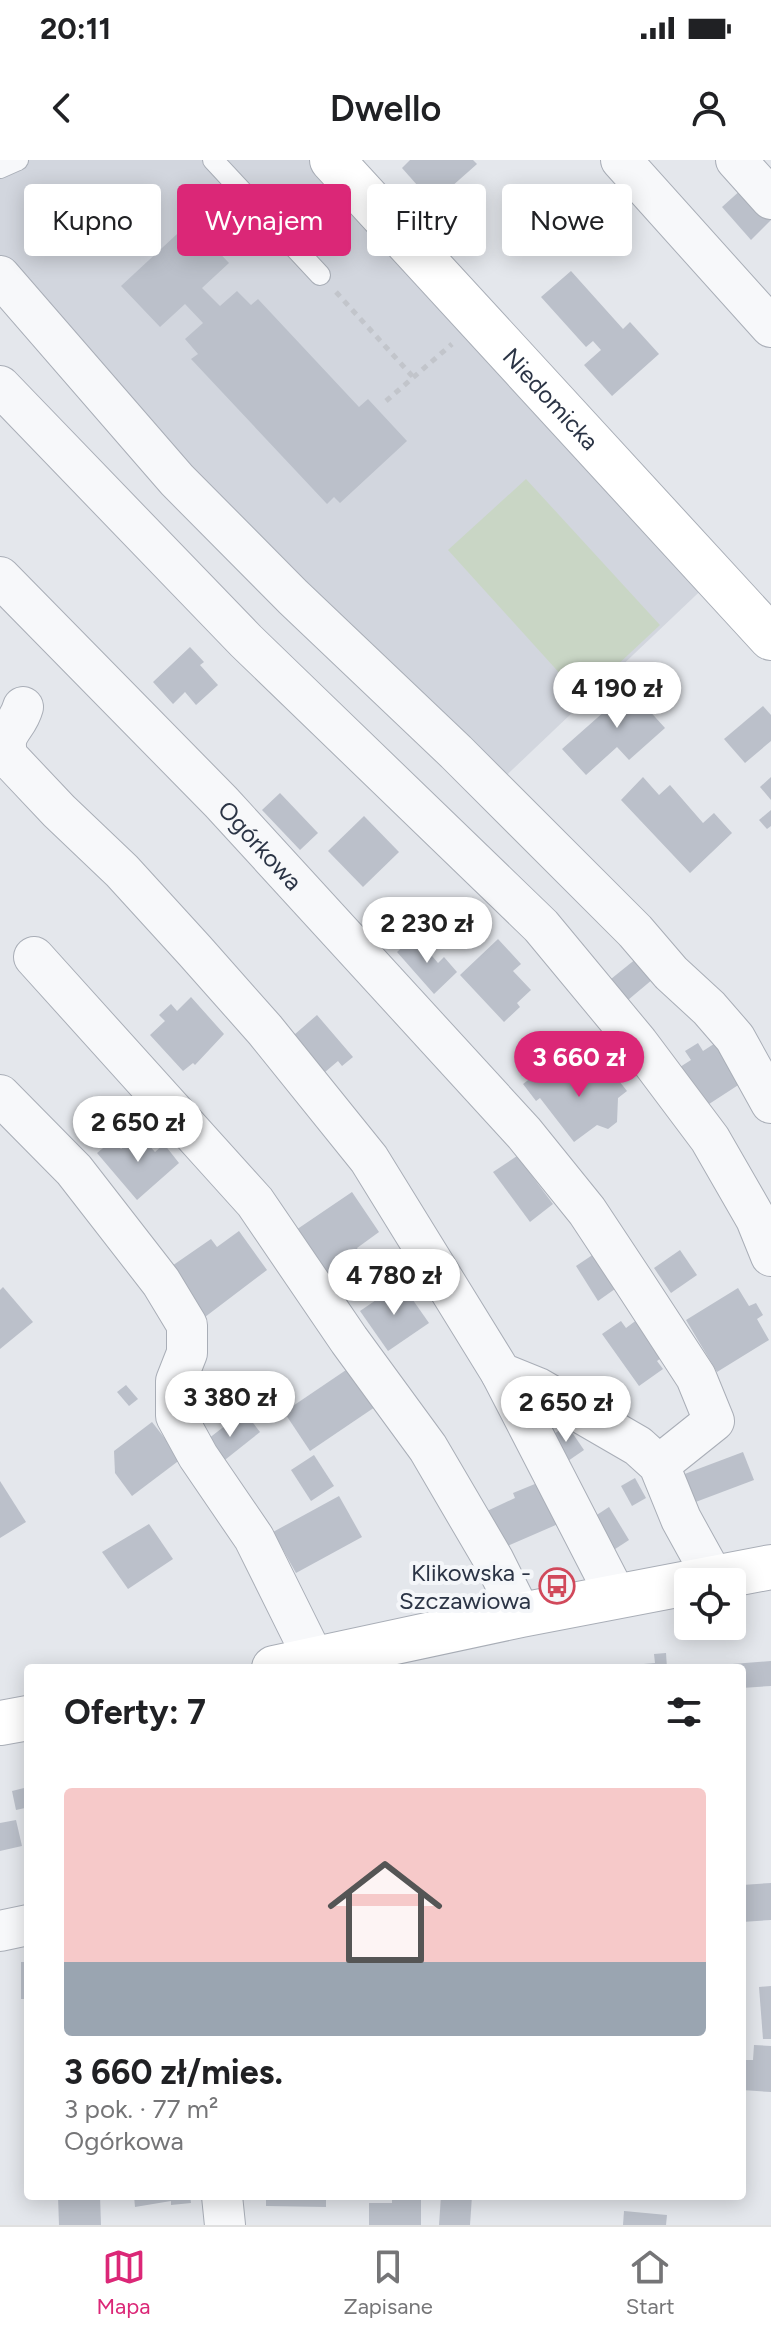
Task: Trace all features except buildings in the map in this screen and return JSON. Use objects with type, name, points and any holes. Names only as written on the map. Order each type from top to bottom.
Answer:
[{"type":"street","name":"Niedomicka","points":[[332,160],[771,638]]},
{"type":"street","points":[[621,160],[771,327]]},
{"type":"street","points":[[736,160],[771,199]]},
{"type":"street","points":[[0,276],[177,480],[293,597],[456,752],[635,931],[671,973],[709,1008],[735,1038],[771,1103]]},
{"type":"street","points":[[0,386],[257,652],[541,926],[638,1043],[710,1139],[756,1219],[771,1256]]},
{"type":"street","name":"Ogórkowa","points":[[0,577],[232,813],[524,1133],[587,1211],[696,1377],[714,1421],[659,1465]]},
{"type":"street","points":[[23,707],[7,734],[5,747],[8,757],[122,871],[195,951],[265,1030],[369,1159],[501,1373],[616,1596]]},
{"type":"street","points":[[34,957],[255,1202],[349,1340],[428,1448],[493,1559],[521,1615]]},
{"type":"street","points":[[0,1095],[74,1170],[161,1282],[187,1325],[187,1353],[176,1381],[176,1416],[198,1456],[254,1538],[294,1664],[674,1585]]},
{"type":"street","points":[[501,1373],[538,1388],[638,1446],[659,1465],[681,1519],[708,1568]]},
{"type":"street","points":[[746,1571],[771,1567]]},
{"type":"street","points":[[0,1723],[24,1719]]},
{"type":"street","points":[[0,1931],[24,1926]]},
{"type":"street","points":[[222,2200],[225,2225]]},
{"type":"lane","points":[[0,168],[18,160]]},
{"type":"lane","points":[[213,160],[320,275]]},
{"type":"path","points":[[320,275],[414,378]]},
{"type":"path","points":[[386,401],[459,339]]},
{"type":"shaded area","points":[[18,160],[332,160],[367,198],[367,256],[420,256],[715,577],[492,789],[0,276],[0,168]]},
{"type":"green space","points":[[526,479],[660,625],[582,698],[448,550]]},
{"type":"place","name":"Klikowska - Szczawiowa","points":[[557,1586]]}]
